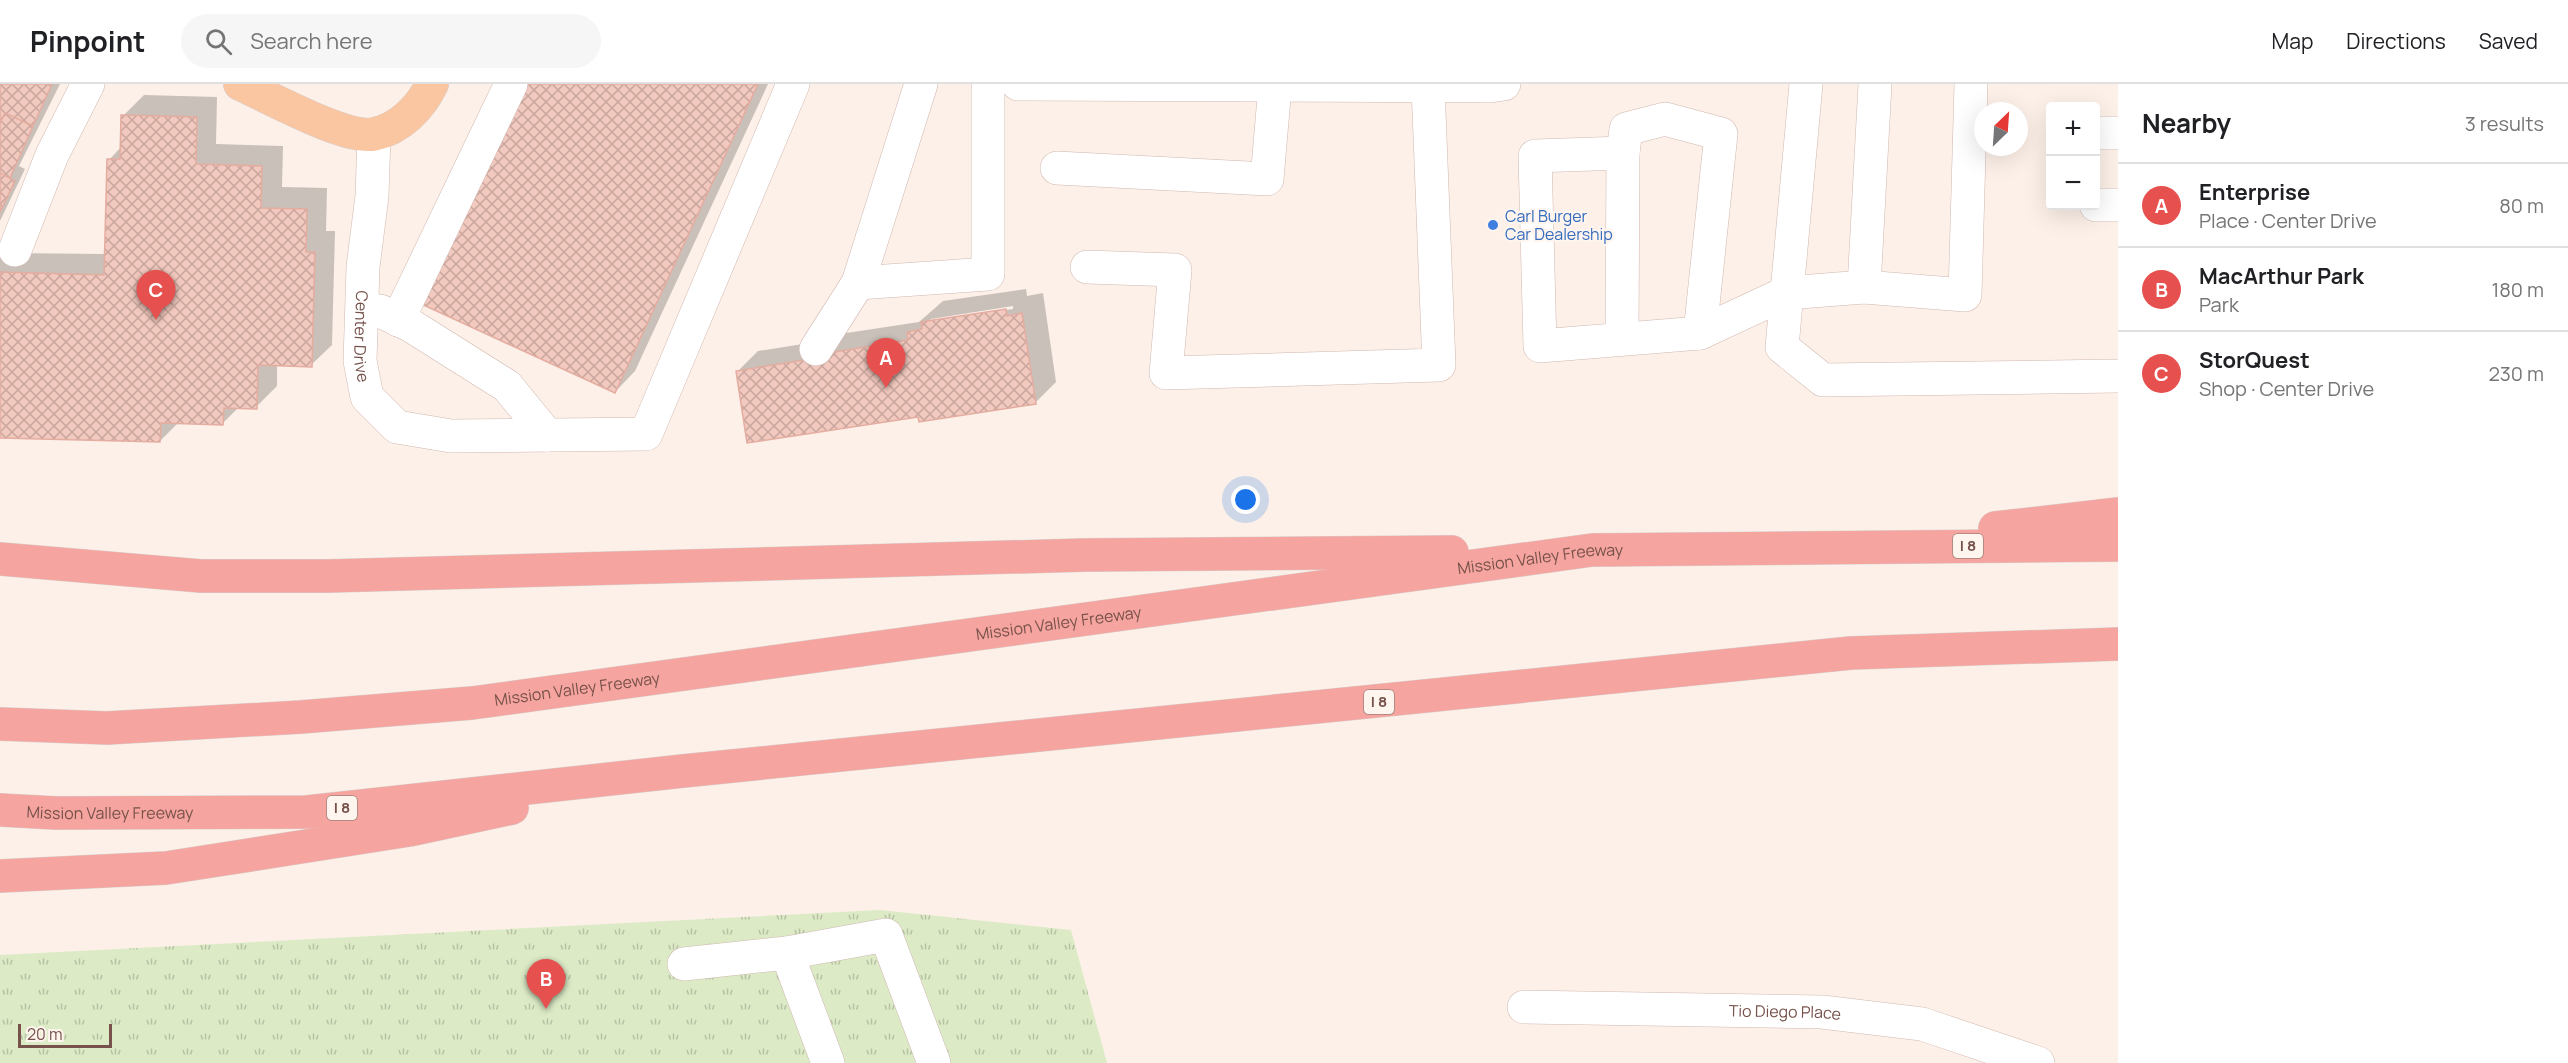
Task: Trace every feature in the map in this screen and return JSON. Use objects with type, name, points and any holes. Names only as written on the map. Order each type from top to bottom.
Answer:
[{"type":"highway","points":[[1817,548],[2118,514]]},
{"type":"highway","name":"Mission Valley Freeway","points":[[0,724],[107,728],[472,703],[1592,550],[2118,545]]},
{"type":"highway","points":[[0,547],[78,564]]},
{"type":"highway","points":[[0,559],[201,576],[328,576],[1085,555],[1592,550]]},
{"type":"highway","points":[[2076,644],[2118,657]]},
{"type":"highway","name":"Mission Valley Freeway","points":[[0,810],[56,813],[307,812],[683,771],[1851,653],[2118,644]]},
{"type":"highway","points":[[0,876],[166,868],[409,830],[683,771]]},
{"type":"main road","points":[[240,84],[338,130],[374,135],[407,119],[432,84]]},
{"type":"street","points":[[15,250],[52,155],[88,84]]},
{"type":"street","points":[[398,320],[511,84]]},
{"type":"street","name":"Center Drive","points":[[374,135],[372,196],[363,267],[360,361],[367,397],[397,428],[451,436],[646,434],[793,84]]},
{"type":"street","points":[[816,349],[858,284],[921,84]]},
{"type":"street","points":[[858,284],[988,274],[988,84]]},
{"type":"street","points":[[1018,84],[1275,86],[1490,86],[1504,84]]},
{"type":"street","points":[[1806,84],[1782,347],[1822,380],[2118,376]]},
{"type":"street","points":[[1864,287],[1875,84]]},
{"type":"street","points":[[1623,153],[1535,156],[1540,346],[1700,333],[1786,293],[1864,287],[1965,296],[1971,84]]},
{"type":"street","points":[[1057,168],[1267,179],[1275,86]]},
{"type":"street","points":[[1087,267],[1175,270],[1166,373],[1439,365],[1428,86]]},
{"type":"street","points":[[1622,339],[1623,153],[1626,129],[1665,119],[1721,134],[1700,333]]},
{"type":"street","points":[[2100,133],[2118,133]]},
{"type":"street","points":[[2100,205],[2118,205]]},
{"type":"street","points":[[362,303],[398,320],[507,386],[547,435]]},
{"type":"street","points":[[684,964],[787,953],[886,936],[934,1063]]},
{"type":"street","points":[[787,953],[828,1063]]},
{"type":"street","name":"Tio Diego Place","points":[[1524,1007],[1833,1014],[1922,1024],[2038,1063]]},
{"type":"green space","points":[[880,910],[1071,930],[1107,1063],[0,1063],[0,955]]},
{"type":"building","points":[[0,84],[52,84],[33,126],[5,113],[0,123]]},
{"type":"building","points":[[523,84],[758,84],[615,393],[421,304]]},
{"type":"building","points":[[5,113],[33,126],[10,178],[0,173],[0,123]]},
{"type":"building","points":[[121,115],[197,117],[196,164],[262,166],[261,208],[307,209],[306,252],[315,252],[312,367],[258,365],[257,409],[224,408],[223,425],[161,423],[160,442],[0,438],[0,272],[104,275],[107,159],[120,159]]},
{"type":"building","points":[[0,173],[15,181],[0,212]]},
{"type":"building","points":[[1006,309],[1007,316],[1022,313],[1036,404],[919,422],[918,417],[747,443],[736,371],[908,340],[907,332],[922,329],[921,322]]},
{"type":"place","name":"Carl Burger Car Dealership","points":[[1493,225]]},
{"type":"place","name":"StorQuest","points":[[156,320]]},
{"type":"place","name":"Enterprise","points":[[886,388]]},
{"type":"place","name":"MacArthur Park","points":[[546,1009]]}]
